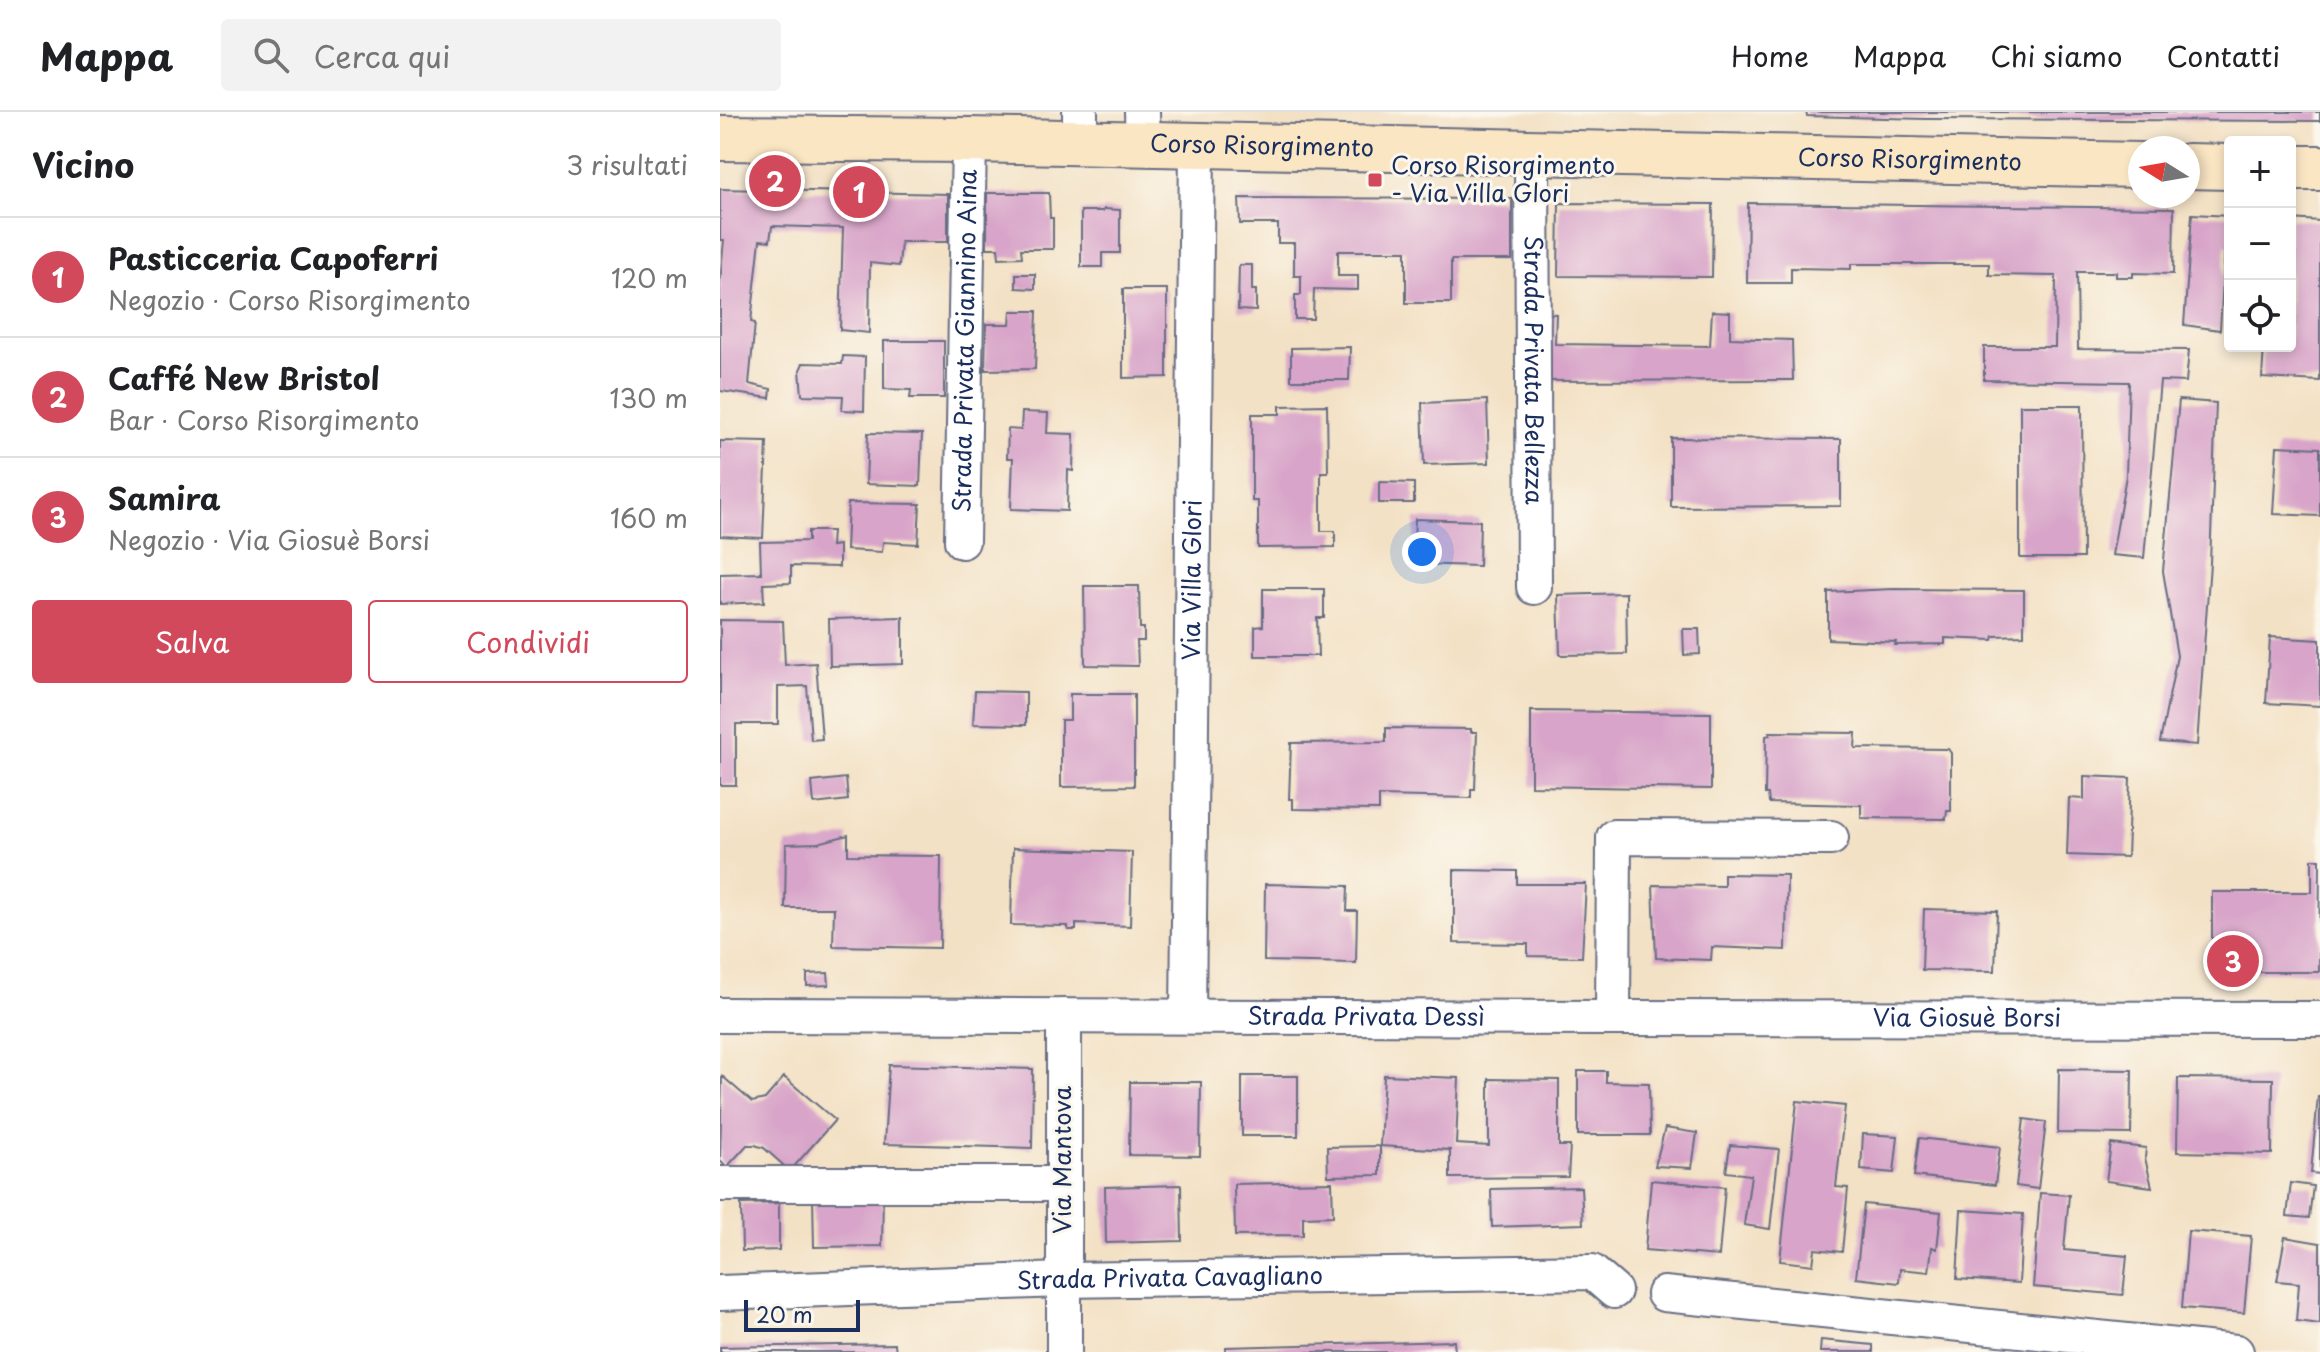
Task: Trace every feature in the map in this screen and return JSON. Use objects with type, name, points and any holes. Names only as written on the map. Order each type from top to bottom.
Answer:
[{"type":"main road","name":"Corso Risorgimento","points":[[720,138],[833,125],[969,140],[1080,127],[1142,128],[1197,145],[2128,165]]},
{"type":"main road","points":[[2200,166],[2224,167]]},
{"type":"main road","points":[[2296,168],[2320,168]]},
{"type":"street","name":"Strada Privata Giannino Aina","points":[[962,541],[969,140]]},
{"type":"street","name":"Via Villa Glori","points":[[1188,1016],[1197,145]]},
{"type":"street","name":"Strada Privata Bellezza","points":[[1532,152],[1534,587]]},
{"type":"street","points":[[1613,1018],[1614,837],[1831,838]]},
{"type":"street","name":"Strada Privata Dessì","points":[[720,1015],[1613,1018]]},
{"type":"street","name":"Via Mantova","points":[[1064,1016],[1064,1352]]},
{"type":"street","name":"Via Giosuè Borsi","points":[[1613,1018],[2320,1019]]},
{"type":"street","points":[[720,1184],[1062,1184]]},
{"type":"street","name":"Strada Privata Cavagliano","points":[[720,1293],[1062,1280],[1592,1272],[1614,1291]]},
{"type":"street","points":[[1664,1294],[2236,1352]]},
{"type":"building","points":[[1806,112],[2320,112],[2320,121],[1926,119],[1807,116]]},
{"type":"building","points":[[720,189],[948,194],[948,242],[901,242],[899,266],[870,263],[869,333],[840,330],[843,228],[772,226],[770,241],[760,240],[751,322],[755,323],[749,384],[771,389],[770,398],[720,391],[720,283],[724,240],[720,240]]},
{"type":"building","points":[[987,193],[1049,193],[1053,249],[1021,249],[1022,257],[999,258],[998,248],[987,248]]},
{"type":"building","points":[[1239,198],[1512,199],[1512,260],[1451,260],[1451,303],[1406,303],[1406,251],[1338,251],[1338,276],[1358,276],[1358,290],[1314,289],[1313,319],[1295,319],[1295,295],[1301,295],[1301,276],[1294,276],[1294,243],[1278,243],[1278,224],[1240,224]]},
{"type":"building","points":[[1559,203],[1713,204],[1712,277],[1558,276]]},
{"type":"building","points":[[1748,203],[2174,208],[2173,274],[2133,273],[2133,277],[2116,277],[2116,272],[2077,272],[2078,349],[2189,350],[2186,382],[2160,381],[2144,558],[2112,555],[2126,476],[2129,382],[1984,380],[1984,347],[2055,347],[2056,276],[1989,275],[1989,264],[1851,264],[1851,269],[1791,268],[1791,283],[1747,283]]},
{"type":"building","points":[[1120,210],[1120,253],[1102,253],[1102,267],[1081,267],[1081,211]]},
{"type":"building","points":[[2192,214],[2224,216],[2220,330],[2184,325]]},
{"type":"building","points":[[2296,219],[2320,221],[2320,381],[2262,378],[2264,352],[2296,352]]},
{"type":"building","points":[[1239,265],[1252,265],[1256,311],[1238,310]]},
{"type":"building","points":[[1016,274],[1035,274],[1035,289],[1016,288]]},
{"type":"building","points":[[1123,289],[1167,289],[1167,377],[1123,378]]},
{"type":"building","points":[[1011,311],[1037,311],[1035,369],[985,370],[986,324],[1010,324]]},
{"type":"building","points":[[1712,311],[1730,312],[1730,338],[1792,340],[1793,380],[1538,381],[1539,313],[1556,314],[1555,344],[1710,346]]},
{"type":"building","points":[[884,341],[944,341],[944,398],[910,398],[911,390],[884,389]]},
{"type":"building","points":[[1350,347],[1349,380],[1291,380],[1291,348]]},
{"type":"building","points":[[843,356],[865,357],[864,411],[842,410],[843,396],[802,395],[800,370],[803,363],[842,364]]},
{"type":"building","points":[[1487,400],[1489,463],[1424,465],[1422,403]]},
{"type":"building","points":[[2179,400],[2216,403],[2210,563],[2197,745],[2160,742],[2177,656],[2163,571]]},
{"type":"building","points":[[1327,405],[1328,472],[1321,472],[1321,531],[1335,531],[1335,547],[1258,548],[1258,501],[1252,501],[1252,414],[1280,414],[1280,406]]},
{"type":"building","points":[[2020,405],[2082,405],[2083,558],[2020,558]]},
{"type":"building","points":[[1022,412],[1048,413],[1047,433],[1074,434],[1073,471],[1068,470],[1067,511],[1011,509],[1013,458],[1007,458],[1008,429],[1021,430]]},
{"type":"building","points":[[868,433],[922,434],[920,486],[866,484]]},
{"type":"building","points":[[1671,438],[1841,439],[1841,506],[1671,507]]},
{"type":"building","points":[[720,441],[767,442],[763,538],[720,536]]},
{"type":"building","points":[[2277,446],[2320,448],[2320,516],[2273,514]]},
{"type":"building","points":[[1379,482],[1414,483],[1414,503],[1379,503]]},
{"type":"building","points":[[848,503],[920,504],[918,544],[883,542],[882,552],[846,550]]},
{"type":"building","points":[[1415,519],[1480,521],[1479,566],[1413,564]]},
{"type":"building","points":[[808,531],[832,531],[831,546],[839,545],[839,567],[791,566],[791,583],[763,584],[764,602],[720,604],[720,574],[761,573],[760,542],[808,541]]},
{"type":"building","points":[[1084,586],[1139,586],[1140,628],[1144,628],[1144,641],[1137,641],[1138,666],[1085,665]]},
{"type":"building","points":[[1263,589],[1324,589],[1324,618],[1317,618],[1318,656],[1255,656],[1255,627],[1263,626]]},
{"type":"building","points":[[2024,590],[2024,635],[1994,636],[1993,640],[1945,638],[1945,644],[1895,645],[1896,642],[1828,639],[1828,592]]},
{"type":"building","points":[[1626,593],[1627,654],[1560,655],[1558,595]]},
{"type":"building","points":[[903,617],[903,664],[830,666],[829,619]]},
{"type":"building","points":[[720,620],[783,621],[785,665],[816,663],[822,739],[811,740],[807,686],[778,687],[778,724],[736,724],[736,785],[720,785]]},
{"type":"building","points":[[1683,629],[1699,629],[1700,654],[1684,655]]},
{"type":"building","points":[[2270,637],[2320,640],[2320,706],[2266,703]]},
{"type":"building","points":[[975,691],[1026,692],[1026,725],[973,724]]},
{"type":"building","points":[[1070,694],[1134,694],[1134,786],[1061,787],[1061,720],[1070,720]]},
{"type":"building","points":[[1531,711],[1711,713],[1711,789],[1531,786]]},
{"type":"building","points":[[1386,728],[1471,729],[1471,732],[1477,732],[1475,789],[1471,789],[1471,798],[1379,796],[1379,810],[1293,809],[1293,799],[1289,799],[1291,743],[1386,742]]},
{"type":"building","points":[[1769,732],[1856,733],[1855,748],[1948,749],[1951,753],[1951,811],[1947,811],[1946,819],[1861,818],[1861,805],[1769,803],[1768,794],[1765,794],[1766,736],[1770,735]]},
{"type":"building","points":[[2084,776],[2130,778],[2127,857],[2067,855],[2069,798],[2084,799]]},
{"type":"building","points":[[846,778],[848,800],[814,804],[812,782]]},
{"type":"building","points":[[848,835],[848,855],[941,856],[940,948],[833,946],[834,908],[785,908],[786,844],[818,843]]},
{"type":"building","points":[[1013,848],[1132,852],[1130,926],[1076,924],[1076,930],[1068,930],[1068,926],[1011,925]]},
{"type":"building","points":[[2312,859],[2320,859],[2319,972],[2212,972],[2212,892],[2312,892]]},
{"type":"building","points":[[1454,870],[1517,871],[1517,884],[1586,884],[1582,957],[1528,956],[1528,944],[1454,943]]},
{"type":"building","points":[[1724,874],[1787,875],[1786,950],[1712,947],[1711,960],[1656,958],[1653,885],[1724,886]]},
{"type":"building","points":[[1265,884],[1348,886],[1347,911],[1357,911],[1356,963],[1264,961]]},
{"type":"building","points":[[1924,909],[1997,911],[1995,971],[1922,970]]},
{"type":"building","points":[[828,973],[829,985],[807,986],[807,974]]},
{"type":"building","points":[[889,1065],[1033,1069],[1032,1148],[884,1144]]},
{"type":"building","points":[[2059,1069],[2132,1070],[2131,1134],[2058,1133]]},
{"type":"building","points":[[1578,1071],[1606,1071],[1606,1082],[1649,1083],[1650,1135],[1578,1135]]},
{"type":"building","points":[[1384,1075],[1459,1078],[1456,1144],[1489,1146],[1489,1079],[1559,1080],[1559,1146],[1570,1146],[1568,1177],[1450,1178],[1450,1150],[1380,1146]]},
{"type":"building","points":[[722,1076],[752,1102],[765,1099],[784,1077],[835,1120],[790,1171],[764,1148],[755,1145],[747,1145],[727,1167],[720,1161]]},
{"type":"building","points":[[1242,1076],[1298,1076],[1298,1136],[1242,1136]]},
{"type":"building","points":[[2178,1078],[2273,1079],[2272,1154],[2177,1152]]},
{"type":"building","points":[[1130,1082],[1201,1082],[1200,1156],[1129,1155]]},
{"type":"building","points":[[2320,1096],[2320,1174],[2311,1173]]},
{"type":"building","points":[[1797,1101],[1845,1106],[1836,1187],[1848,1188],[1842,1252],[1815,1249],[1813,1265],[1780,1261]]},
{"type":"building","points":[[2024,1119],[2046,1122],[2038,1189],[2016,1186]]},
{"type":"building","points":[[1665,1128],[1697,1133],[1692,1168],[1655,1166]]},
{"type":"building","points":[[1863,1134],[1898,1136],[1894,1173],[1861,1170]]},
{"type":"building","points":[[1919,1138],[2000,1147],[1995,1185],[1914,1176]]},
{"type":"building","points":[[2111,1144],[2146,1148],[2145,1158],[2152,1187],[2106,1181]]},
{"type":"building","points":[[1730,1145],[1779,1149],[1770,1229],[1744,1225],[1751,1175],[1726,1172]]},
{"type":"building","points":[[1380,1146],[1380,1175],[1328,1176],[1327,1147]]},
{"type":"building","points":[[1651,1180],[1725,1187],[1719,1256],[1645,1250]]},
{"type":"building","points":[[1332,1182],[1333,1216],[1303,1217],[1303,1235],[1235,1236],[1234,1184]]},
{"type":"building","points":[[2291,1183],[2313,1186],[2309,1218],[2287,1216]]},
{"type":"building","points":[[1181,1185],[1182,1241],[1106,1243],[1105,1187]]},
{"type":"building","points":[[1581,1187],[1583,1224],[1492,1227],[1491,1189]]},
{"type":"building","points":[[2040,1193],[2069,1195],[2064,1250],[2127,1256],[2123,1295],[2033,1287]]},
{"type":"building","points":[[813,1196],[883,1197],[882,1246],[814,1247]]},
{"type":"building","points":[[779,1203],[779,1250],[742,1251],[741,1204]]},
{"type":"building","points":[[1864,1204],[1941,1212],[1937,1249],[1932,1247],[1929,1272],[1900,1269],[1899,1283],[1856,1278]]},
{"type":"building","points":[[1961,1210],[2023,1214],[2019,1283],[1957,1279]]},
{"type":"building","points":[[2188,1231],[2251,1236],[2244,1313],[2182,1308]]},
{"type":"building","points":[[2285,1237],[2320,1243],[2320,1324],[2296,1321],[2299,1283],[2277,1281]]},
{"type":"building","points":[[1821,1340],[1873,1345],[1873,1352],[1820,1352]]},
{"type":"building","points":[[1454,1341],[1455,1352],[1226,1352],[1226,1347]]},
{"type":"building","points":[[895,1344],[896,1352],[720,1352],[720,1347]]},
{"type":"place","name":"Corso Risorgimento - Via Villa Glori","points":[[1375,180]]},
{"type":"place","name":"Caffé New Bristol","points":[[775,181]]},
{"type":"place","name":"Pasticceria Capoferri","points":[[859,192]]},
{"type":"place","name":"Samira","points":[[2233,961]]}]
